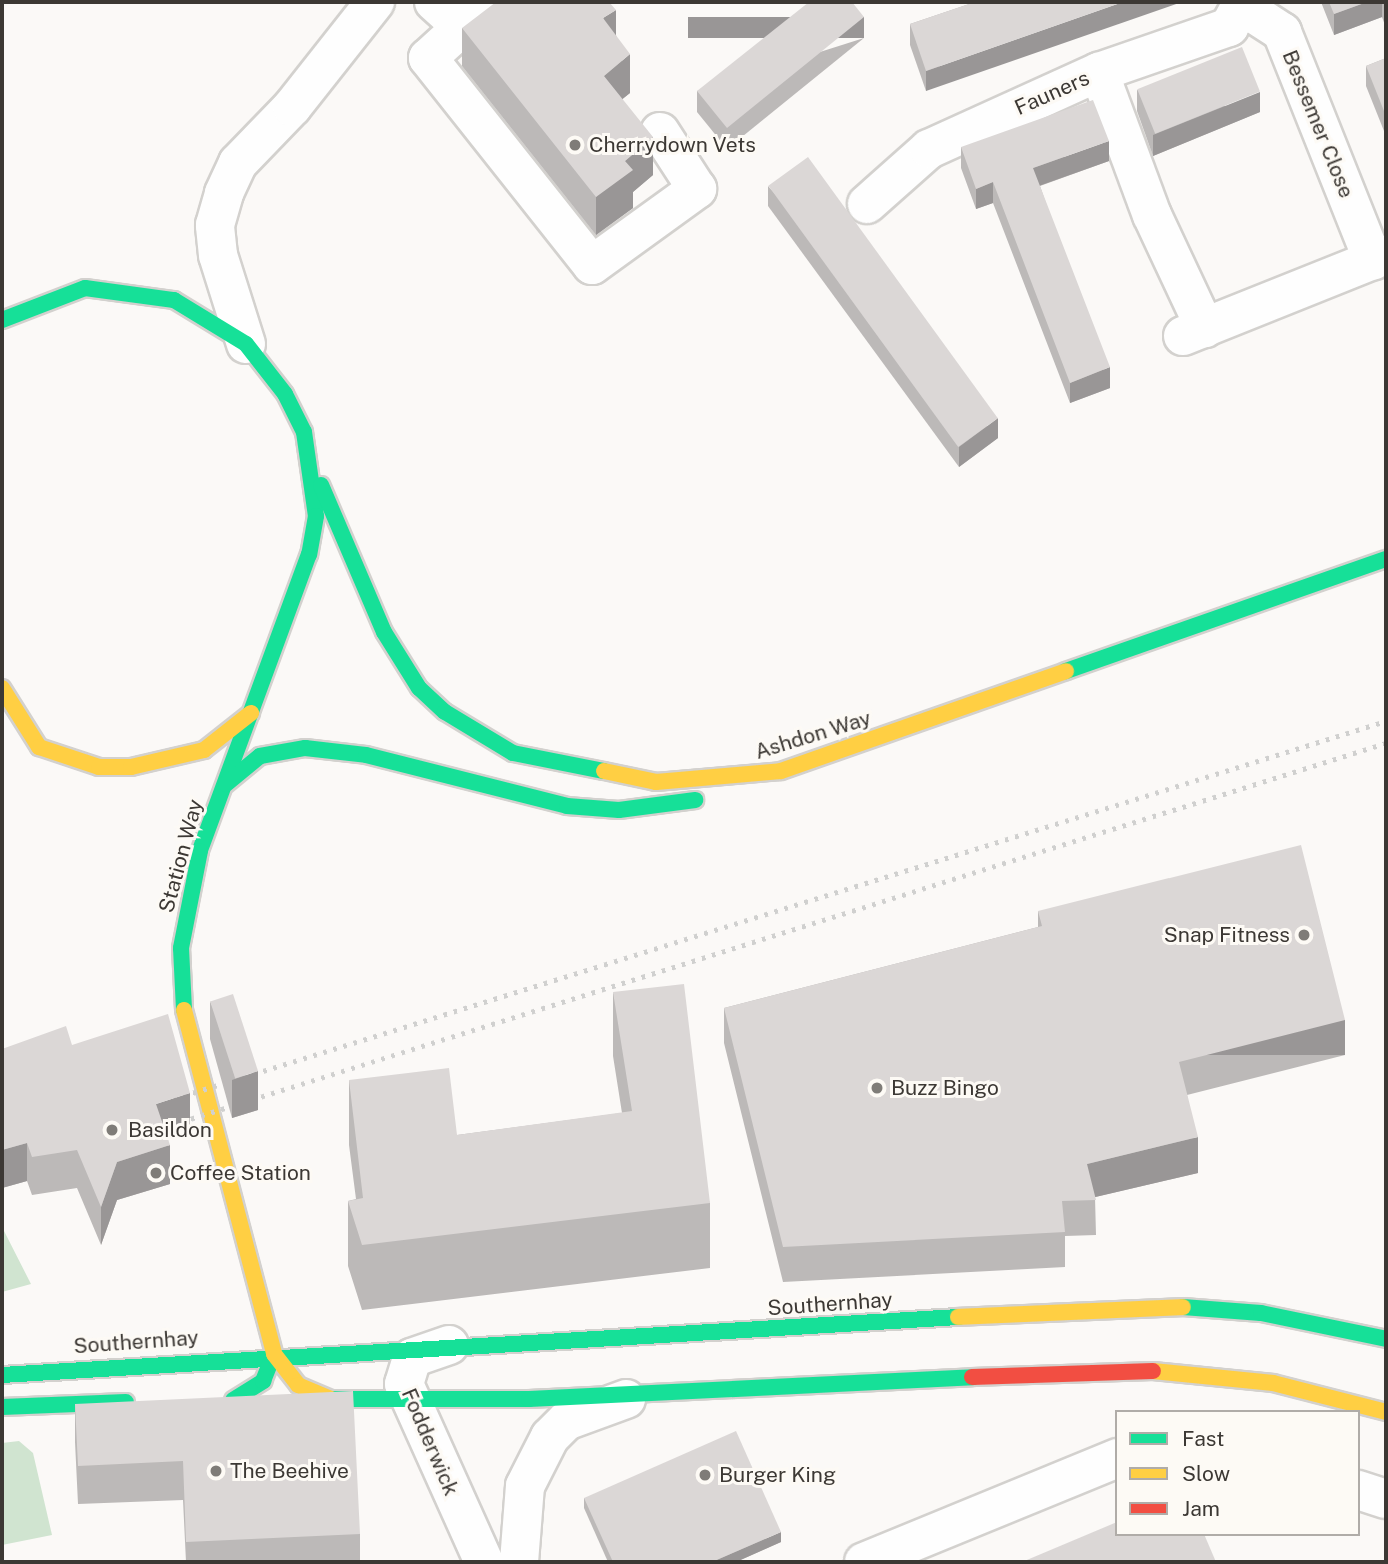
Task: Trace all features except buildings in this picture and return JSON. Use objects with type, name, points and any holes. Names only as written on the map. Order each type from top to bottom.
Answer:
[{"type":"street","points":[[310,457],[285,394],[246,344],[218,255],[215,225],[224,193],[238,163],[375,2]]},
{"type":"street","points":[[434,2],[462,27]]},
{"type":"street","points":[[492,2],[428,58],[592,265],[697,189],[660,132]]},
{"type":"street","name":"Fauners","points":[[867,204],[929,149],[1099,72],[1229,27],[1242,4]]},
{"type":"street","name":"Bessemer Close","points":[[1242,4],[1282,32],[1379,258]]},
{"type":"street","points":[[1099,72],[1193,333],[1379,258]]},
{"type":"street","points":[[2,320],[85,288],[130,290],[174,300],[246,344]]},
{"type":"street","name":"Station Way","points":[[274,1354],[186,1034],[182,995],[188,896],[220,792],[256,706],[309,554],[316,516],[310,457]]},
{"type":"street","name":"Ashdon Way","points":[[310,457],[384,632],[419,688],[471,730],[513,753],[609,777],[711,782],[781,771],[1386,559]]},
{"type":"street","points":[[2,688],[39,747],[99,767],[131,767],[204,750],[242,726],[256,706]]},
{"type":"street","points":[[220,792],[243,766],[284,749],[366,755],[567,806],[619,810],[696,800],[781,771]]},
{"type":"street","name":"Southernhay","points":[[2,1374],[274,1354],[1149,1305],[1261,1313],[1386,1339]]},
{"type":"street","name":"Fodderwick","points":[[451,1345],[412,1358],[404,1369],[408,1399],[484,1562]]},
{"type":"street","points":[[274,1354],[298,1385],[331,1399]]},
{"type":"street","points":[[233,1400],[263,1381],[274,1354]]},
{"type":"street","points":[[208,1400],[645,1394],[1135,1369],[1273,1383],[1386,1412]]},
{"type":"street","points":[[519,1562],[525,1486],[550,1437],[602,1405],[645,1394]]},
{"type":"street","points":[[2,1407],[146,1401]]},
{"type":"street","points":[[864,1562],[1115,1459]]},
{"type":"street","points":[[1360,1491],[1386,1499]]},
{"type":"green space","points":[[2,1227],[31,1284],[2,1292]]},
{"type":"green space","points":[[19,1441],[33,1453],[52,1535],[2,1545],[2,1443]]},
{"type":"railway","points":[[173,1099],[1386,721]]},
{"type":"railway","points":[[171,1125],[1386,743]]},
{"type":"traffic: fast","points":[[2,320],[85,288],[174,300],[246,344],[285,394],[304,432],[316,516],[309,554],[200,851],[181,948],[184,1010]]},
{"type":"traffic: fast","points":[[321,485],[384,632],[419,688],[445,712],[513,753],[604,771]]},
{"type":"traffic: fast","points":[[1066,671],[1386,559]]},
{"type":"traffic: fast","points":[[226,784],[260,756],[305,748],[366,755],[567,806],[619,810],[695,800]]},
{"type":"traffic: fast","points":[[1183,1307],[1261,1313],[1386,1339]]},
{"type":"traffic: fast","points":[[2,1375],[958,1317]]},
{"type":"traffic: fast","points":[[233,1400],[263,1381],[274,1354]]},
{"type":"traffic: fast","points":[[305,1399],[529,1399],[972,1377]]},
{"type":"traffic: fast","points":[[2,1407],[126,1402]]},
{"type":"traffic: slow","points":[[604,771],[656,782],[781,771],[1066,671]]},
{"type":"traffic: slow","points":[[2,688],[39,747],[99,767],[131,767],[204,750],[251,713]]},
{"type":"traffic: slow","points":[[184,1010],[274,1354],[298,1385],[331,1399]]},
{"type":"traffic: slow","points":[[958,1317],[1183,1307]]},
{"type":"traffic: slow","points":[[1153,1371],[1273,1383],[1386,1412]]},
{"type":"traffic: jam","points":[[972,1377],[1153,1371]]},
{"type":"place","name":"Cherrydown Vets","points":[[575,145]]},
{"type":"place","name":"Snap Fitness","points":[[1304,935]]},
{"type":"place","name":"Buzz Bingo","points":[[877,1088]]},
{"type":"place","name":"Basildon","points":[[112,1130]]},
{"type":"place","name":"Coffee Station","points":[[156,1173]]},
{"type":"place","name":"The Beehive","points":[[216,1471]]},
{"type":"place","name":"Burger King","points":[[705,1475]]}]
